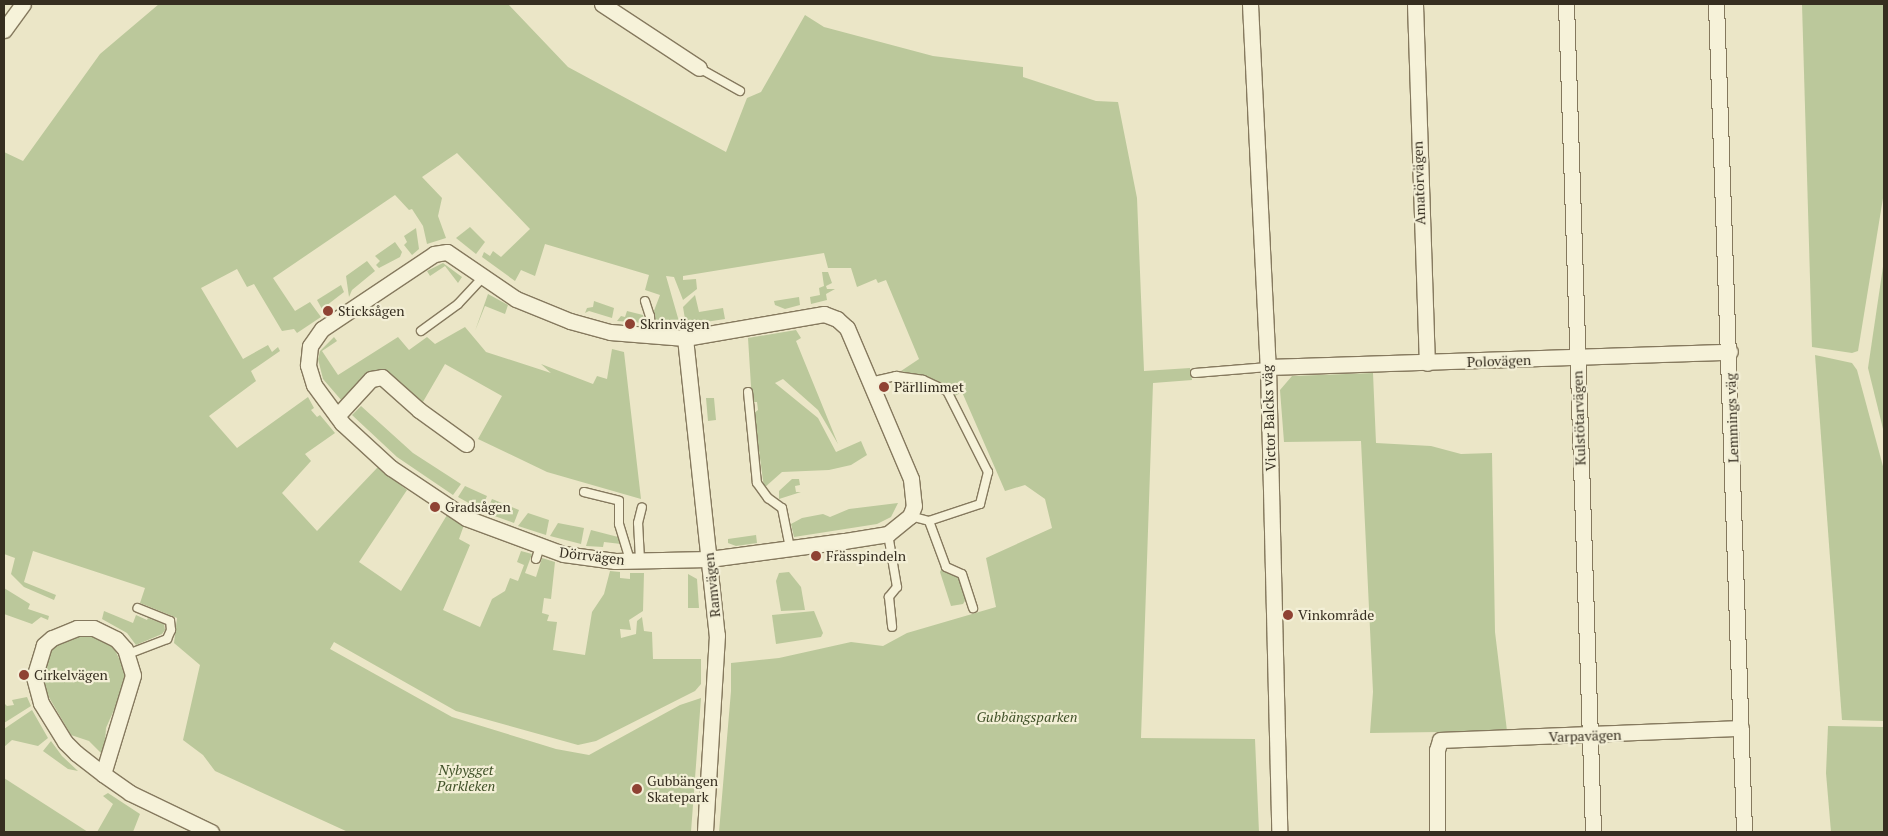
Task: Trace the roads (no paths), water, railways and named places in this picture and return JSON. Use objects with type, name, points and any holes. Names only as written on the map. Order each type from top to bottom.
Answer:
[{"type":"street","points":[[4,30],[23,4]]},
{"type":"street","points":[[602,4],[699,68]]},
{"type":"street","name":"Victor Balcks väg","points":[[1250,4],[1268,368],[1279,832]]},
{"type":"street","name":"Amatörvägen","points":[[1414,4],[1427,363]]},
{"type":"street","name":"Kulstötarvägen","points":[[1566,4],[1576,359],[1594,832]]},
{"type":"street","name":"Lemmings väg","points":[[1716,4],[1730,352],[1744,832]]},
{"type":"street","name":"Dörrvägen","points":[[484,276],[447,252],[434,254],[322,329],[310,346],[308,365],[314,385],[337,416],[391,468],[441,503],[472,521],[538,553],[635,560],[709,559],[888,534]]},
{"type":"street","points":[[484,276],[516,298],[570,321],[610,332],[685,338],[824,314],[842,322],[847,328],[911,479],[914,506],[910,516],[888,534]]},
{"type":"street","name":"Ramvägen","points":[[685,338],[709,559],[717,662],[705,832]]},
{"type":"street","name":"Polovägen","points":[[1268,368],[1576,359],[1730,352]]},
{"type":"street","points":[[337,416],[371,380],[382,377],[419,410],[466,444]]},
{"type":"street","points":[[103,774],[133,675],[128,654],[116,639],[106,632],[77,628],[52,638],[44,645],[36,666],[35,690],[65,742],[103,774],[154,807],[211,832]]},
{"type":"street","name":"Varpavägen","points":[[1437,832],[1437,750],[1440,740],[1590,736],[1741,728]]},
{"type":"lane","points":[[699,68],[740,91]]},
{"type":"lane","points":[[421,331],[458,304],[484,276]]},
{"type":"lane","points":[[644,301],[650,316],[651,336]]},
{"type":"lane","points":[[1195,373],[1268,368]]},
{"type":"lane","points":[[870,382],[896,376],[922,380],[947,391],[988,472],[980,504],[928,521],[910,516]]},
{"type":"lane","points":[[748,392],[757,483],[768,498],[782,508],[790,548]]},
{"type":"lane","points":[[584,492],[619,501],[619,524],[635,560]]},
{"type":"lane","points":[[635,560],[638,523],[642,507]]},
{"type":"lane","points":[[928,521],[946,568],[962,574],[973,608]]},
{"type":"lane","points":[[888,534],[898,588],[889,597],[892,627]]},
{"type":"lane","points":[[128,654],[167,639],[171,630],[170,621],[137,608]]},
{"type":"place","name":"Sticksågen","points":[[328,311]]},
{"type":"place","name":"Skrinvägen","points":[[630,324]]},
{"type":"place","name":"Pärllimmet","points":[[884,387]]},
{"type":"place","name":"Gradsågen","points":[[435,507]]},
{"type":"place","name":"Frässpindeln","points":[[816,556]]},
{"type":"place","name":"Vinkområde","points":[[1288,615]]},
{"type":"place","name":"Cirkelvägen","points":[[24,675]]},
{"type":"place","name":"Gubbängen Skatepark","points":[[637,789]]},
{"type":"park label","name":"Gubbängsparken","points":[[1027,717]]},
{"type":"park label","name":"Nybygget Parkleken","points":[[466,778]]}]
